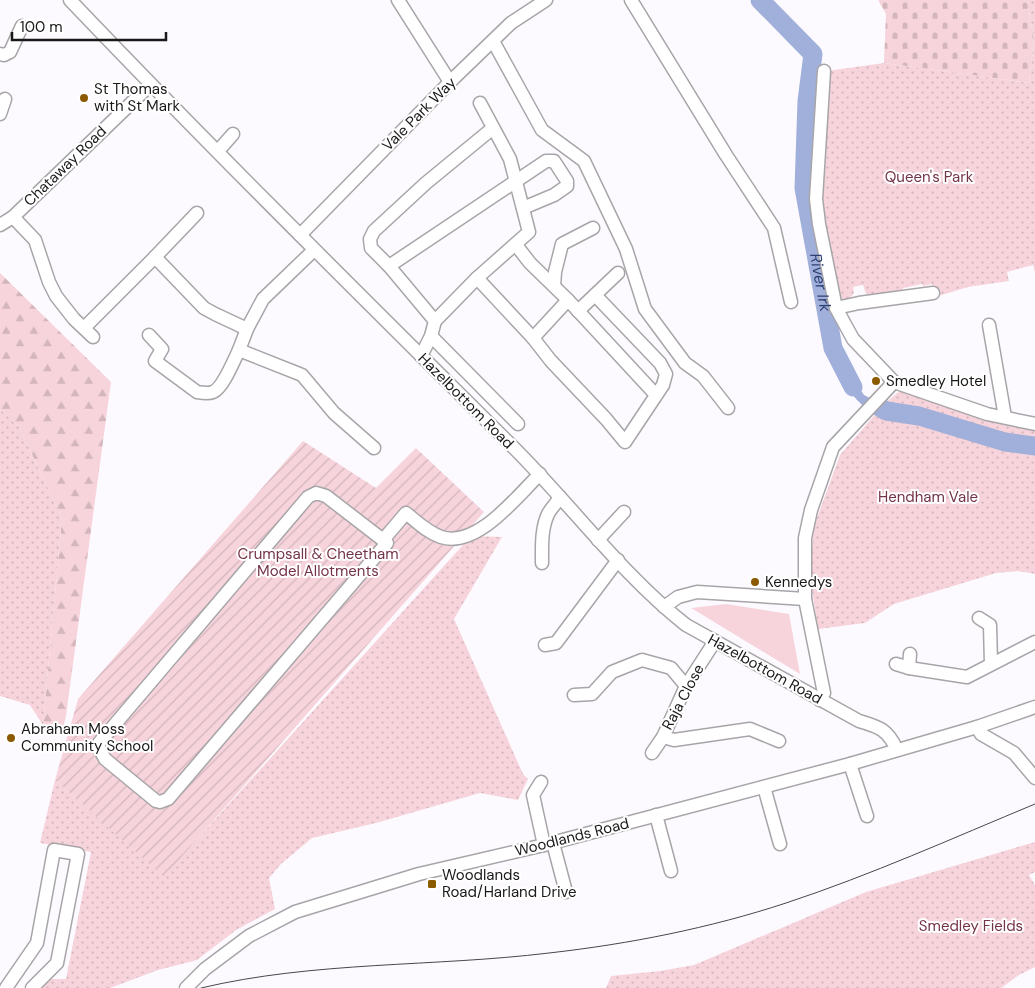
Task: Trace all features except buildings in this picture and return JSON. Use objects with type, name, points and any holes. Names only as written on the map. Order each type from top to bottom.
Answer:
[{"type":"street","points":[[398,0],[450,82]]},
{"type":"street","name":"Vale Park Way","points":[[300,236],[493,40],[511,23],[546,0]]},
{"type":"street","points":[[631,0],[726,155],[774,228],[791,302]]},
{"type":"street","name":"Hazelbottom Road","points":[[75,2],[150,84],[540,474],[598,540],[664,607],[686,625],[820,700],[859,721],[877,726],[891,736],[897,750]]},
{"type":"street","points":[[0,54],[4,56],[10,52],[22,26]]},
{"type":"street","points":[[493,40],[542,130],[584,161],[626,249],[645,309],[685,363],[703,376],[728,408]]},
{"type":"street","points":[[824,71],[816,199],[820,232],[836,308],[853,339],[894,382],[987,414],[1035,424]]},
{"type":"street","name":"Chataway Road","points":[[0,225],[13,217],[150,84]]},
{"type":"street","points":[[0,114],[4,99]]},
{"type":"street","points":[[421,356],[431,336],[435,321],[477,278],[529,232],[510,159],[480,103]]},
{"type":"street","points":[[435,321],[372,248],[370,239],[374,231],[426,183],[493,128]]},
{"type":"street","points":[[218,151],[233,134]]},
{"type":"street","points":[[389,266],[546,161],[554,161],[567,181],[567,186],[554,195],[523,208]]},
{"type":"street","points":[[13,217],[35,240],[49,282],[56,296],[74,319],[88,332],[197,212]]},
{"type":"street","points":[[554,286],[555,272],[562,244],[593,228]]},
{"type":"street","points":[[516,245],[530,263],[568,300],[656,395]]},
{"type":"street","points":[[149,335],[162,349],[155,361],[197,392],[205,394],[215,392],[239,350],[263,300],[314,250]]},
{"type":"street","points":[[155,257],[204,308],[248,329]]},
{"type":"street","points":[[578,311],[618,273]]},
{"type":"street","points":[[477,278],[625,442],[663,385],[666,374],[660,363],[595,294]]},
{"type":"street","points":[[836,308],[858,302],[933,293]]},
{"type":"street","points":[[533,338],[568,300]]},
{"type":"street","points":[[989,325],[1005,417]]},
{"type":"street","points":[[431,336],[518,424]]},
{"type":"street","points":[[239,350],[302,375],[334,413],[374,448]]},
{"type":"street","points":[[440,375],[455,360]]},
{"type":"street","points":[[820,700],[824,693],[804,599],[805,538],[811,510],[833,447],[894,382]]},
{"type":"street","points":[[383,540],[406,513],[428,531],[442,537],[454,539],[465,536],[490,523],[540,474]]},
{"type":"street","points":[[316,494],[326,496],[383,540],[387,543],[168,800],[160,802],[152,798],[101,753],[99,743],[102,738],[308,497],[316,494]]},
{"type":"street","points":[[542,563],[542,542],[545,525],[549,514],[560,497]]},
{"type":"street","points":[[598,540],[624,512]]},
{"type":"street","points":[[545,645],[556,643],[618,560]]},
{"type":"street","points":[[664,607],[678,597],[697,592],[804,599]]},
{"type":"street","points":[[989,621],[991,664]]},
{"type":"street","name":"Raja Close","points":[[652,754],[663,737],[686,686],[715,641]]},
{"type":"street","points":[[896,664],[909,668],[967,677],[1035,642]]},
{"type":"street","points":[[909,668],[910,654]]},
{"type":"street","points":[[574,694],[594,699],[612,672],[642,660],[671,668],[686,686]]},
{"type":"street","name":"Woodlands Road","points":[[186,988],[205,969],[249,936],[295,912],[419,874],[549,844],[850,764],[977,728],[1035,707]]},
{"type":"street","points":[[977,728],[981,734],[1014,753],[1032,770]]},
{"type":"street","points":[[663,737],[674,740],[750,729],[779,741]]},
{"type":"street","points":[[850,764],[867,816]]},
{"type":"street","points":[[541,782],[533,795],[566,892]]},
{"type":"street","points":[[764,787],[780,844]]},
{"type":"street","points":[[656,815],[671,871]]},
{"type":"street","points":[[6,988],[37,943],[54,850],[78,854],[56,963],[32,988]]},
{"type":"green space","points":[[878,0],[1027,0],[1034,39],[1029,83],[884,63],[886,14]]},
{"type":"green space","name":"Queen's Park","points":[[1027,0],[1035,0],[1035,272],[1033,265],[1007,272],[1009,281],[968,287],[935,297],[932,284],[923,286],[922,284],[870,296],[866,294],[863,285],[853,287],[854,293],[849,299],[840,300],[821,216],[827,71],[884,63],[1029,83],[1034,39]]},
{"type":"green space","points":[[0,273],[111,382],[66,716],[62,732],[43,725],[62,518],[19,427],[0,409]]},
{"type":"green space","name":"Hendham Vale","points":[[901,390],[1035,428],[1035,574],[1018,571],[996,573],[894,604],[865,623],[818,629],[812,590],[814,526],[840,455],[885,403]]},
{"type":"green space","points":[[0,409],[19,427],[62,518],[43,725],[30,705],[0,696]]},
{"type":"green space","name":"Crumpsall & Cheetham Model Allotments","points":[[303,441],[376,488],[416,448],[484,512],[164,877],[55,780],[78,699]]},
{"type":"green space","points":[[471,536],[502,537],[454,619],[523,774],[528,779],[518,800],[480,793],[376,823],[312,838],[281,864],[269,878],[275,909],[236,930],[197,960],[158,970],[110,988],[43,988],[48,979],[66,979],[91,852],[40,843],[55,780],[164,876]]},
{"type":"green space","points":[[726,604],[789,614],[800,674],[691,608]]},
{"type":"green space","name":"Smedley Fields","points":[[1035,842],[1035,872],[1029,875],[1035,885],[1035,967],[1019,975],[1001,988],[606,988],[611,976],[694,965],[866,892]]},
{"type":"water","points":[[844,365],[864,395],[890,408],[904,407],[900,416],[876,413],[860,403],[835,368]]},
{"type":"waterway","name":"River Irk","points":[[760,0],[813,54],[807,101],[804,188],[833,348],[853,387]]},
{"type":"waterway","name":"River Irk","points":[[878,406],[886,411],[919,416],[1005,442],[1035,446]]},
{"type":"tram line","points":[[201,988],[287,973],[549,953],[669,934],[757,912],[818,892],[912,856],[1035,804]]},
{"type":"place","name":"St Thomas with St Mark","points":[[84,98]]},
{"type":"place","name":"Smedley Hotel","points":[[876,381]]},
{"type":"place","name":"Kennedys","points":[[755,582]]},
{"type":"place","name":"Abraham Moss Community School","points":[[11,738]]},
{"type":"place","name":"Woodlands Road/Harland Drive","points":[[432,884]]}]
